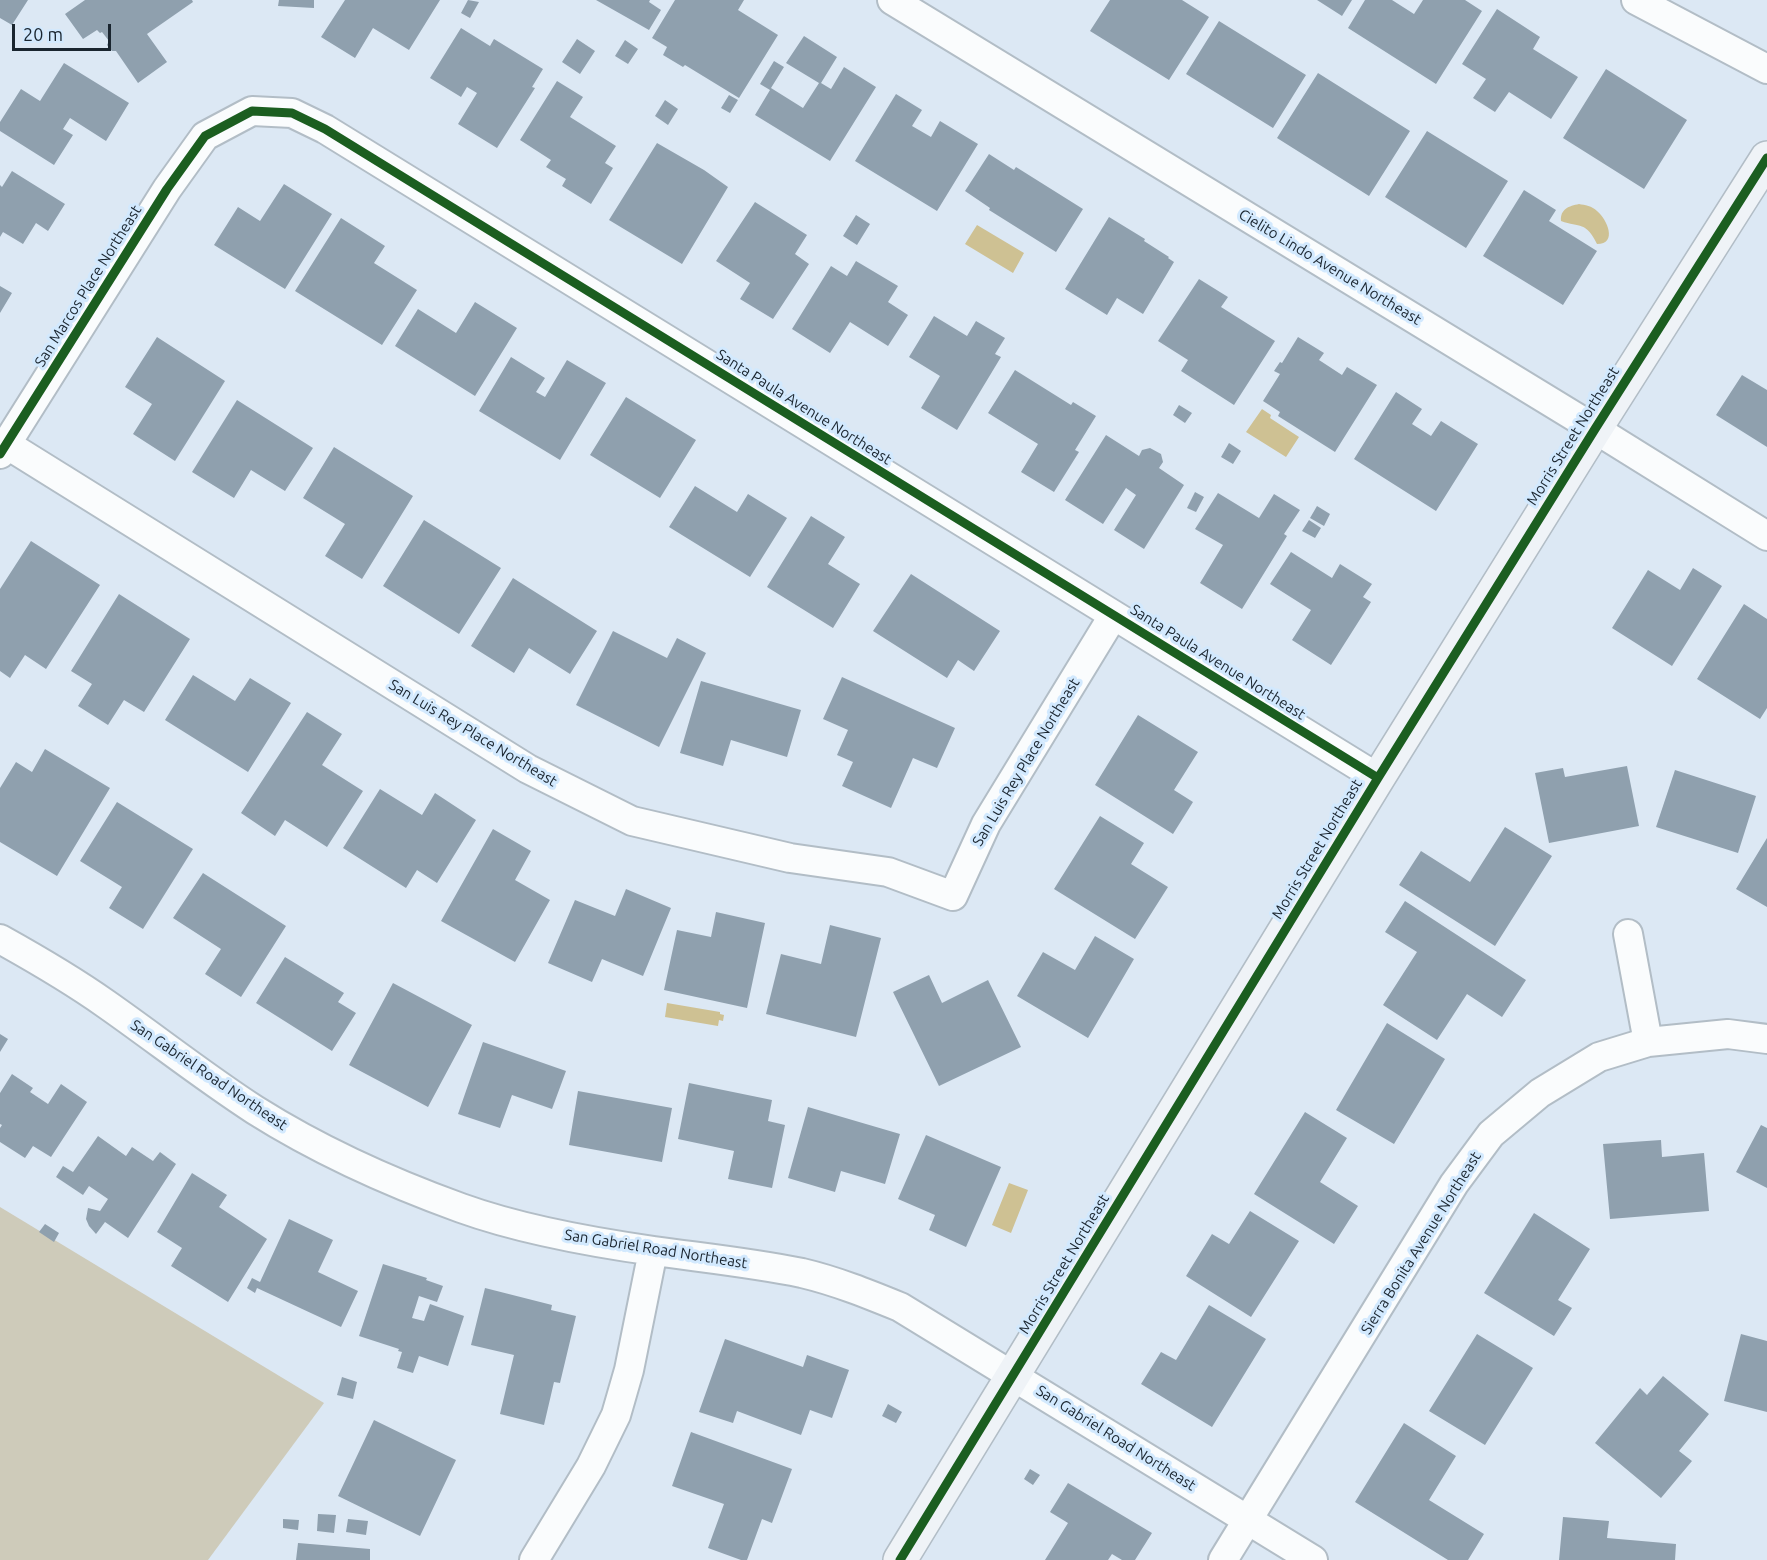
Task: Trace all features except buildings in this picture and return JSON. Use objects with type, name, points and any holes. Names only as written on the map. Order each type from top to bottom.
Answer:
[{"type":"street","name":"Cielito Lindo Avenue Northeast","points":[[892,0],[1767,536]]},
{"type":"street","points":[[1636,0],[1767,69]]},
{"type":"street","name":"Santa Paula Avenue Northeast","points":[[205,136],[252,111],[292,113],[325,129],[1378,778]]},
{"type":"street","name":"San Marcos Place Northeast","points":[[3,449],[167,189],[205,136]]},
{"type":"street","name":"Morris Street Northeast","points":[[900,1560],[1378,778],[1767,158]]},
{"type":"street","name":"San Luis Rey Place Northeast","points":[[3,449],[528,769],[632,821],[790,858],[888,872],[952,896],[986,824],[1113,616]]},
{"type":"street","points":[[1628,934],[1648,1042]]},
{"type":"street","name":"San Gabriel Road Northeast","points":[[0,939],[104,1003],[256,1110],[322,1149],[393,1182],[464,1209],[521,1225],[653,1251],[746,1263],[803,1274],[843,1285],[900,1307],[1313,1560]]},
{"type":"street","name":"Sierra Bonita Avenue Northeast","points":[[1223,1560],[1454,1184],[1491,1134],[1540,1093],[1599,1057],[1648,1042],[1728,1034],[1767,1039]]},
{"type":"street","points":[[534,1560],[591,1466],[616,1415],[630,1371],[653,1251]]},
{"type":"shaded area","points":[[1579,204],[1593,208],[1601,215],[1609,230],[1609,236],[1603,243],[1597,244],[1586,228],[1561,221],[1564,211]]},
{"type":"shaded area","points":[[977,225],[1024,253],[1013,273],[965,244]]},
{"type":"shaded area","points":[[1262,409],[1271,415],[1270,418],[1299,437],[1286,457],[1246,432]]},
{"type":"shaded area","points":[[667,1003],[720,1012],[724,1015],[723,1021],[719,1020],[718,1026],[665,1017]]},
{"type":"shaded area","points":[[1009,1183],[1028,1190],[1011,1233],[992,1225]]},
{"type":"shaded area","points":[[0,1207],[324,1403],[208,1560],[0,1560]]},
{"type":"cycle path","points":[[0,454],[167,189],[205,136],[252,111],[292,113],[325,129],[1378,778]]},
{"type":"cycle path","points":[[900,1560],[1378,778],[1767,158]]}]
